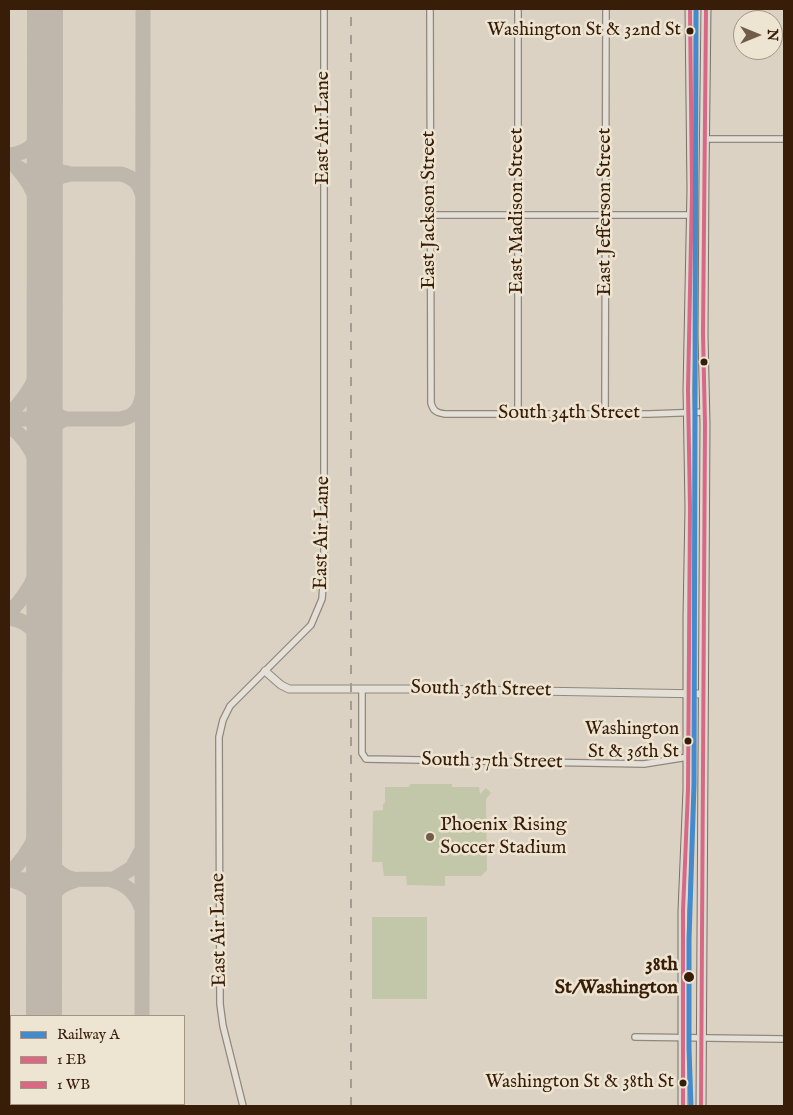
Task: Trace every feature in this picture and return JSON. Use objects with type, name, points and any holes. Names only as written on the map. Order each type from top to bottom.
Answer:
[{"type":"main road","points":[[683,1106],[683,910],[687,826],[690,516],[690,9]]},
{"type":"main road","points":[[701,1106],[705,412],[703,334],[706,9]]},
{"type":"street","name":"East Air Lane","points":[[243,1106],[223,1026],[220,1004],[219,737],[223,720],[230,706],[311,625],[322,599],[324,9]]},
{"type":"street","name":"East Jackson Street","points":[[430,9],[431,402],[434,410]]},
{"type":"street","name":"East Madison Street","points":[[518,9],[518,414]]},
{"type":"street","name":"East Jefferson Street","points":[[606,9],[606,414]]},
{"type":"street","points":[[704,139],[784,139]]},
{"type":"street","points":[[430,215],[691,215]]},
{"type":"street","name":"South 34th Street","points":[[434,410],[445,414],[689,414],[705,412]]},
{"type":"street","name":"South 36th Street","points":[[265,671],[280,685],[289,688],[704,694]]},
{"type":"street","name":"South 37th Street","points":[[362,689],[362,752],[366,759],[644,764],[688,757]]},
{"type":"street","points":[[635,1037],[784,1039]]},
{"type":"green space","name":"Phoenix Rising Soccer Stadium","points":[[410,784],[452,784],[452,787],[479,787],[480,794],[486,788],[491,793],[486,799],[487,870],[481,876],[445,876],[445,886],[407,885],[406,876],[384,876],[382,862],[372,862],[373,811],[383,810],[385,787],[409,787]]},
{"type":"green space","points":[[372,917],[427,917],[427,999],[372,999]]},
{"type":"taxiway","points":[[41,9],[45,40]]},
{"type":"taxiway","points":[[142,1015],[143,9]]},
{"type":"taxiway","points":[[45,105],[48,157],[55,168],[67,173]]},
{"type":"taxiway","points":[[9,155],[22,152],[32,146],[39,136],[43,124]]},
{"type":"taxiway","points":[[9,162],[22,170],[37,174],[121,174],[134,181],[139,186],[142,194]]},
{"type":"taxiway","points":[[17,168],[30,185],[34,194],[40,213],[45,244]]},
{"type":"taxiway","points":[[45,208],[48,191],[53,182],[61,176],[67,175]]},
{"type":"taxiway","points":[[9,415],[26,395],[36,376],[45,330]]},
{"type":"taxiway","points":[[45,393],[51,409],[66,419]]},
{"type":"taxiway","points":[[9,419],[120,419],[129,417],[135,412],[140,406],[142,397]]},
{"type":"taxiway","points":[[45,443],[53,428],[66,419]]},
{"type":"taxiway","points":[[9,426],[26,442],[32,452],[40,473],[45,508]]},
{"type":"taxiway","points":[[9,613],[31,585],[41,555],[44,531]]},
{"type":"taxiway","points":[[9,618],[25,623],[36,634],[44,664]]},
{"type":"taxiway","points":[[9,874],[18,865],[34,839],[38,830],[44,796]]},
{"type":"taxiway","points":[[44,836],[49,857],[55,868],[60,873],[73,879]]},
{"type":"taxiway","points":[[9,880],[114,879],[132,868],[141,851]]},
{"type":"taxiway","points":[[108,879],[128,888],[136,896],[141,907]]},
{"type":"taxiway","points":[[14,881],[26,886],[34,893],[44,915]]},
{"type":"taxiway","points":[[44,915],[54,893],[74,881]]},
{"type":"taxiway","points":[[43,1015],[44,997]]},
{"type":"runway","points":[[44,1015],[45,9]]},
{"type":"railway","points":[[351,9],[351,1106]]},
{"type":"rail line","name":"A","points":[[691,1106],[689,940],[694,784],[696,9]]},
{"type":"transit line","points":[[683,1106],[683,911],[688,790],[690,508],[688,390],[692,190],[690,9]]},
{"type":"transit line","points":[[701,1106],[705,424],[703,334],[706,9]]},
{"type":"place","name":"Washington St & 32nd St","points":[[690,31]]},
{"type":"place","name":"Washington St & 36th St","points":[[688,741]]},
{"type":"place","name":"Phoenix Rising Soccer Stadium","points":[[430,837]]},
{"type":"place","name":"38th St/Washington","points":[[689,977]]},
{"type":"place","name":"Washington St & 38th St","points":[[683,1083]]}]
